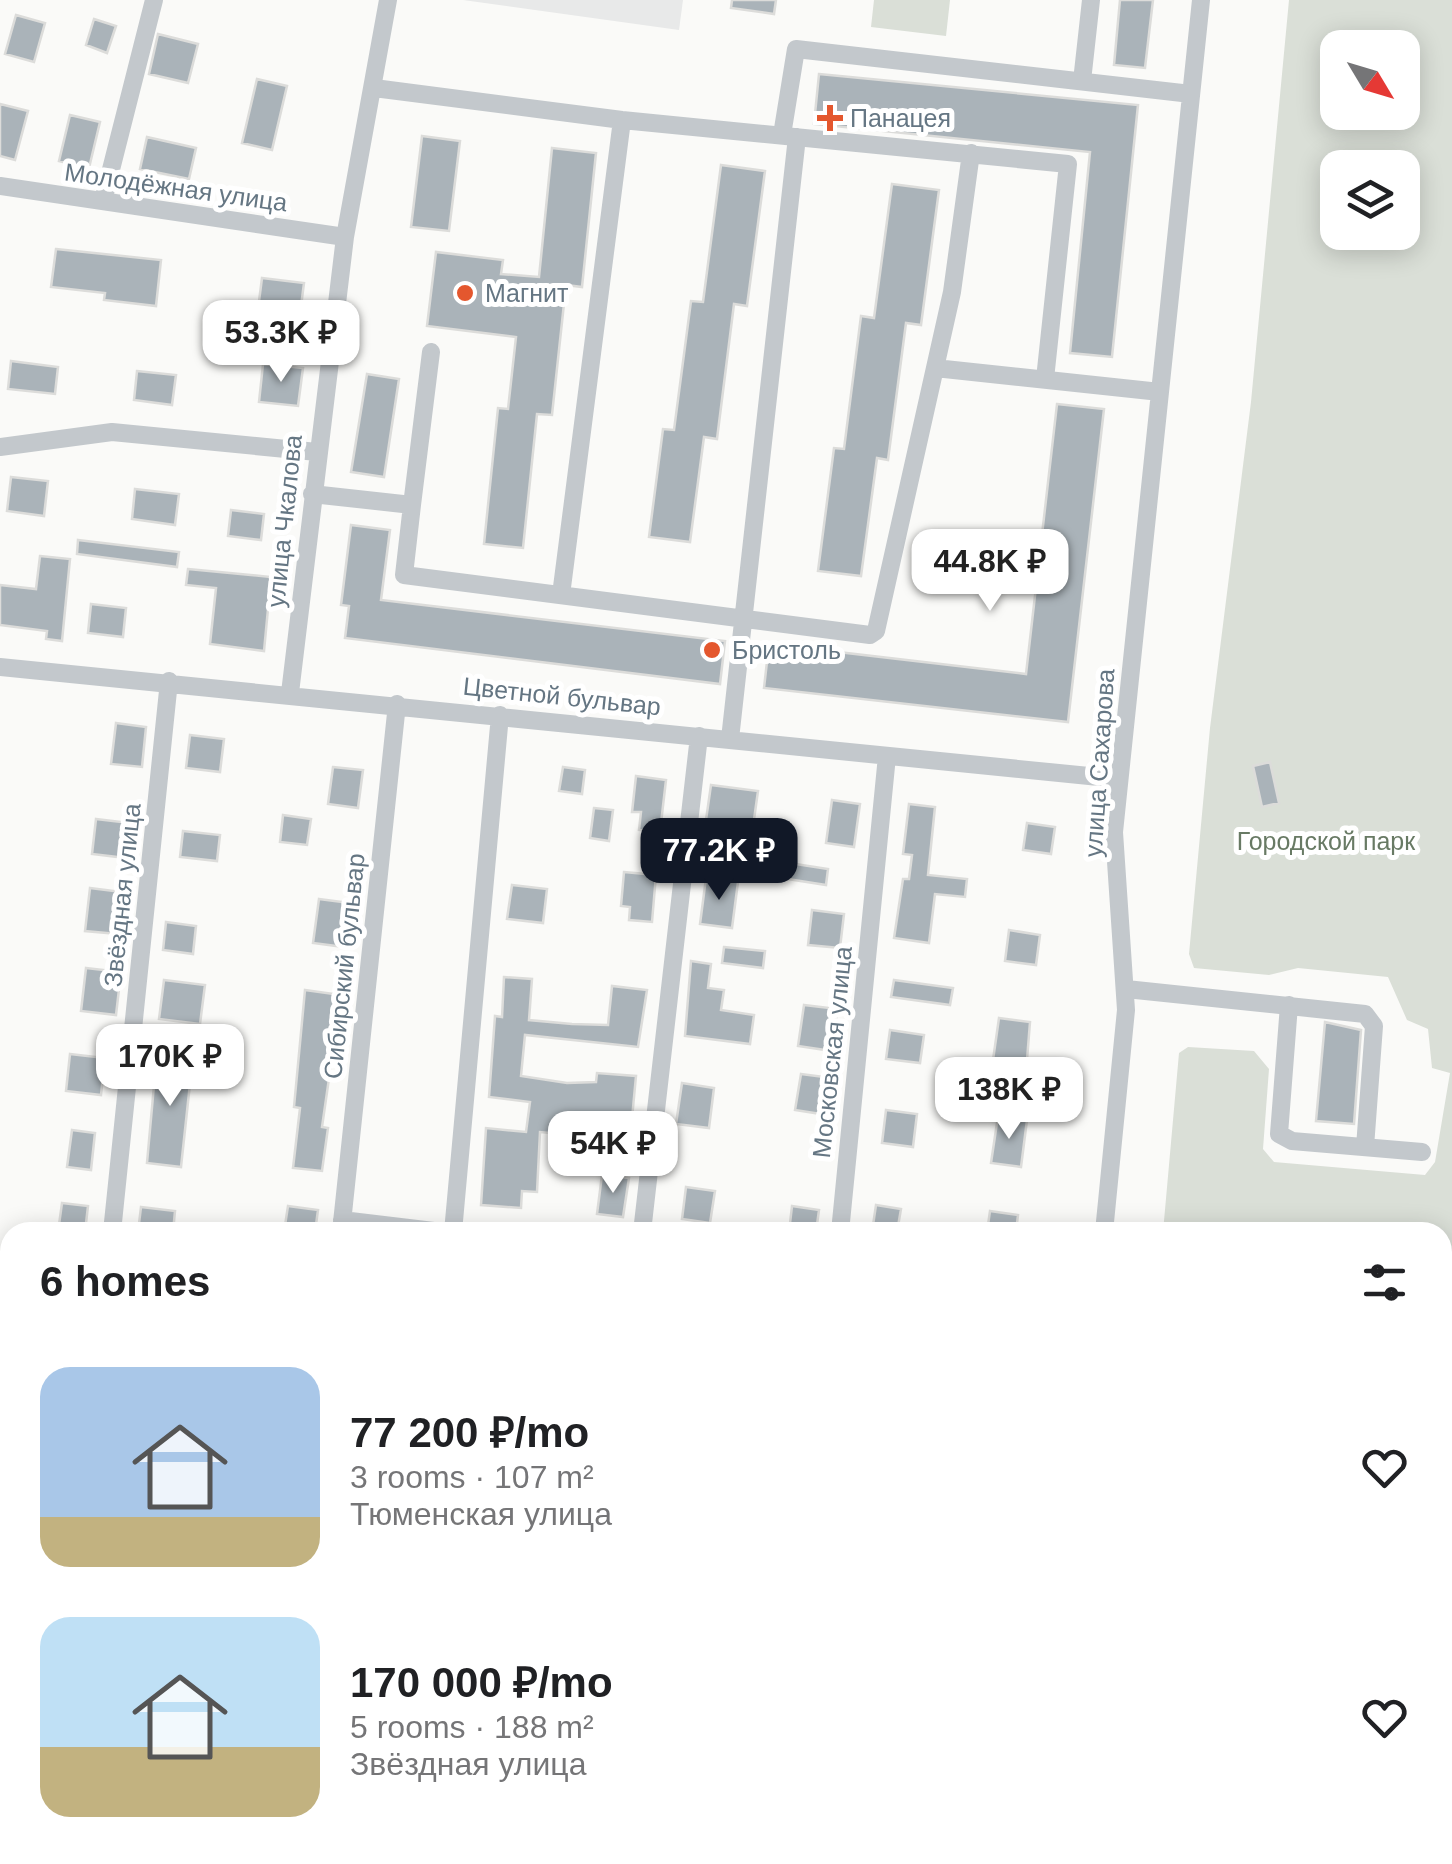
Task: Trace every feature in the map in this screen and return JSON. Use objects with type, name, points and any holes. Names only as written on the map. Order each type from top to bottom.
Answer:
[{"type":"street","points":[[103,202],[154,0]]},
{"type":"street","name":"улица Чкалова","points":[[290,693],[316,452],[345,237],[388,0]]},
{"type":"street","points":[[1082,80],[1091,0]]},
{"type":"street","name":"улица Сахарова","points":[[1105,1222],[1122,1074],[1126,989],[1114,863],[1120,778],[1201,0]]},
{"type":"street","points":[[730,739],[796,49],[1190,94]]},
{"type":"street","points":[[374,88],[622,120],[1068,164],[1044,379]]},
{"type":"street","points":[[561,595],[622,120]]},
{"type":"street","points":[[431,352],[404,575],[742,622],[870,635],[876,631],[952,292],[971,153]]},
{"type":"street","name":"Молодёжная улица","points":[[0,186],[345,237]]},
{"type":"street","points":[[935,368],[1160,392]]},
{"type":"street","points":[[0,446],[112,432],[316,452]]},
{"type":"street","points":[[312,494],[412,505]]},
{"type":"street","name":"Цветной бульвар","points":[[0,667],[1120,778]]},
{"type":"street","name":"Звёздная улица","points":[[113,1222],[168,681]]},
{"type":"street","name":"Сибирский бульвар","points":[[341,1222],[397,704]]},
{"type":"street","points":[[454,1222],[500,714]]},
{"type":"street","points":[[643,1222],[700,736]]},
{"type":"street","name":"Московская улица","points":[[841,1222],[886,756]]},
{"type":"street","points":[[1126,989],[1358,1012],[1372,1019],[1365,1148]]},
{"type":"street","points":[[1289,1005],[1279,1134],[1292,1141],[1422,1152]]},
{"type":"shaded area","points":[[463,0],[683,0],[679,30]]},
{"type":"green space","points":[[874,0],[950,0],[946,36],[871,27]]},
{"type":"green space","name":"Городской парк","points":[[1289,0],[1452,0],[1452,1222],[1164,1222],[1179,1053],[1188,1047],[1254,1051],[1269,1069],[1263,1149],[1274,1162],[1425,1175],[1435,1162],[1450,1073],[1432,1068],[1428,1029],[1407,1020],[1388,977],[1298,968],[1269,975],[1194,968],[1189,954],[1210,728],[1251,402]]},
{"type":"building","points":[[732,0],[776,0],[774,14],[731,8]]},
{"type":"building","points":[[1120,0],[1153,0],[1145,68],[1114,65]]},
{"type":"building","points":[[16,15],[45,23],[34,62],[5,54]]},
{"type":"building","points":[[94,19],[116,26],[107,53],[86,45]]},
{"type":"building","points":[[158,34],[198,44],[188,83],[149,74]]},
{"type":"building","points":[[819,74],[1138,105],[1112,357],[1070,353],[1090,152],[814,124]]},
{"type":"building","points":[[257,79],[287,86],[272,150],[242,143]]},
{"type":"building","points":[[0,104],[28,111],[15,160],[0,156]]},
{"type":"building","points":[[70,115],[100,122],[89,168],[59,161]]},
{"type":"building","points":[[422,136],[460,141],[449,231],[411,227]]},
{"type":"building","points":[[147,137],[196,148],[189,179],[140,169]]},
{"type":"building","points":[[552,148],[596,153],[582,287],[566,285],[552,415],[537,414],[523,548],[484,544],[498,408],[508,409],[516,337],[427,326],[436,252],[503,260],[501,274],[539,277]]},
{"type":"building","points":[[721,165],[765,171],[747,306],[734,304],[717,439],[704,437],[690,542],[649,537],[663,429],[674,430],[691,301],[703,302]]},
{"type":"building","points":[[892,184],[939,190],[921,325],[906,323],[888,460],[877,458],[861,576],[818,571],[834,448],[844,449],[861,316],[874,318]]},
{"type":"building","points":[[56,249],[161,260],[156,306],[104,300],[105,293],[51,287]]},
{"type":"building","points":[[262,278],[304,283],[300,314],[258,309]]},
{"type":"building","points":[[11,361],[58,367],[55,394],[8,389]]},
{"type":"building","points":[[263,364],[303,368],[298,406],[259,402]]},
{"type":"building","points":[[137,371],[176,375],[172,405],[134,400]]},
{"type":"building","points":[[367,374],[399,379],[384,477],[351,472]]},
{"type":"building","points":[[1057,404],[1104,409],[1068,722],[764,688],[769,644],[1026,674]]},
{"type":"building","points":[[11,477],[48,481],[44,516],[7,511]]},
{"type":"building","points":[[135,489],[179,494],[175,525],[132,519]]},
{"type":"building","points":[[231,510],[264,514],[261,540],[228,536]]},
{"type":"building","points":[[351,525],[390,530],[381,600],[725,641],[720,684],[345,638],[349,606],[341,605]]},
{"type":"building","points":[[78,540],[179,552],[177,567],[77,554]]},
{"type":"building","points":[[40,556],[70,559],[62,641],[46,639],[47,631],[0,625],[0,585],[36,589]]},
{"type":"building","points":[[188,569],[271,577],[264,651],[210,644],[216,588],[186,585]]},
{"type":"building","points":[[91,604],[126,608],[123,637],[88,633]]},
{"type":"building","points":[[116,723],[146,727],[142,767],[111,764]]},
{"type":"building","points":[[190,735],[224,739],[220,772],[186,768]]},
{"type":"building","points":[[1270,762],[1279,803],[1262,807],[1253,766]]},
{"type":"building","points":[[333,767],[363,770],[358,808],[328,804]]},
{"type":"building","points":[[563,767],[585,770],[582,794],[559,791]]},
{"type":"building","points":[[636,776],[666,780],[660,832],[639,830],[641,812],[632,812]]},
{"type":"building","points":[[711,785],[758,791],[751,841],[704,834]]},
{"type":"building","points":[[832,800],[860,804],[854,847],[826,843]]},
{"type":"building","points":[[909,804],[935,807],[928,875],[967,879],[965,897],[935,894],[929,943],[894,938],[903,879],[909,879],[912,855],[903,854]]},
{"type":"building","points":[[594,808],[613,810],[609,841],[590,838]]},
{"type":"building","points":[[283,815],[311,819],[307,845],[280,842]]},
{"type":"building","points":[[96,819],[130,823],[126,858],[92,854]]},
{"type":"building","points":[[1027,823],[1055,827],[1051,854],[1023,850]]},
{"type":"building","points":[[183,831],[220,835],[217,861],[180,857]]},
{"type":"building","points":[[744,856],[828,869],[826,885],[742,872]]},
{"type":"building","points":[[624,872],[656,875],[652,922],[629,920],[630,907],[621,906]]},
{"type":"building","points":[[706,878],[738,882],[732,928],[700,924]]},
{"type":"building","points":[[512,885],[547,889],[543,923],[507,919]]},
{"type":"building","points":[[90,888],[122,892],[117,934],[85,931]]},
{"type":"building","points":[[319,899],[350,903],[344,947],[313,943]]},
{"type":"building","points":[[812,910],[844,914],[840,948],[808,945]]},
{"type":"building","points":[[166,922],[196,926],[193,954],[163,950]]},
{"type":"building","points":[[1009,930],[1040,935],[1036,965],[1005,961]]},
{"type":"building","points":[[724,947],[765,951],[763,968],[722,963]]},
{"type":"building","points":[[691,961],[711,964],[708,988],[724,990],[721,1010],[754,1015],[750,1044],[685,1036]]},
{"type":"building","points":[[86,968],[121,972],[116,1015],[81,1011]]},
{"type":"building","points":[[504,977],[532,979],[529,1020],[572,1024],[608,1025],[612,986],[647,990],[638,1047],[525,1035],[521,1076],[567,1083],[596,1082],[597,1073],[636,1076],[630,1140],[540,1132],[537,1192],[522,1191],[521,1208],[481,1205],[486,1128],[526,1132],[530,1102],[489,1097],[495,1016],[502,1017]]},
{"type":"building","points":[[164,980],[205,985],[200,1024],[159,1019]]},
{"type":"building","points":[[894,980],[953,988],[950,1005],[891,997]]},
{"type":"building","points":[[305,990],[341,995],[322,1127],[328,1128],[322,1171],[293,1168],[300,1108],[294,1107]]},
{"type":"building","points":[[804,1005],[838,1009],[832,1051],[798,1046]]},
{"type":"building","points":[[999,1018],[1030,1022],[1025,1085],[990,1081]]},
{"type":"building","points":[[1325,1022],[1361,1030],[1354,1124],[1316,1121]]},
{"type":"building","points":[[890,1030],[924,1035],[920,1063],[886,1059]]},
{"type":"building","points":[[157,1052],[193,1056],[181,1167],[147,1163]]},
{"type":"building","points":[[70,1054],[105,1058],[101,1095],[66,1091]]},
{"type":"building","points":[[801,1074],[832,1078],[827,1115],[795,1110]]},
{"type":"building","points":[[963,1081],[986,1084],[982,1118],[960,1116]]},
{"type":"building","points":[[682,1083],[714,1088],[709,1128],[676,1124]]},
{"type":"building","points":[[886,1110],[917,1114],[913,1147],[882,1143]]},
{"type":"building","points":[[998,1116],[1027,1120],[1021,1167],[991,1163]]},
{"type":"building","points":[[72,1130],[95,1133],[91,1170],[67,1167]]},
{"type":"building","points":[[602,1175],[629,1178],[623,1217],[597,1214]]},
{"type":"building","points":[[686,1187],[715,1191],[710,1222],[682,1219]]},
{"type":"building","points":[[62,1203],[88,1206],[86,1222],[59,1222]]},
{"type":"building","points":[[876,1205],[901,1209],[899,1222],[873,1222]]},
{"type":"building","points":[[288,1206],[318,1210],[316,1222],[286,1222]]},
{"type":"building","points":[[792,1206],[819,1210],[817,1222],[790,1222]]},
{"type":"building","points":[[141,1207],[175,1211],[174,1222],[139,1222]]},
{"type":"building","points":[[990,1211],[1018,1215],[1017,1222],[988,1222]]},
{"type":"place","name":"Панацея","points":[[830,118]]},
{"type":"place","name":"Магнит","points":[[465,293]]},
{"type":"place","name":"Бристоль","points":[[712,650]]}]
